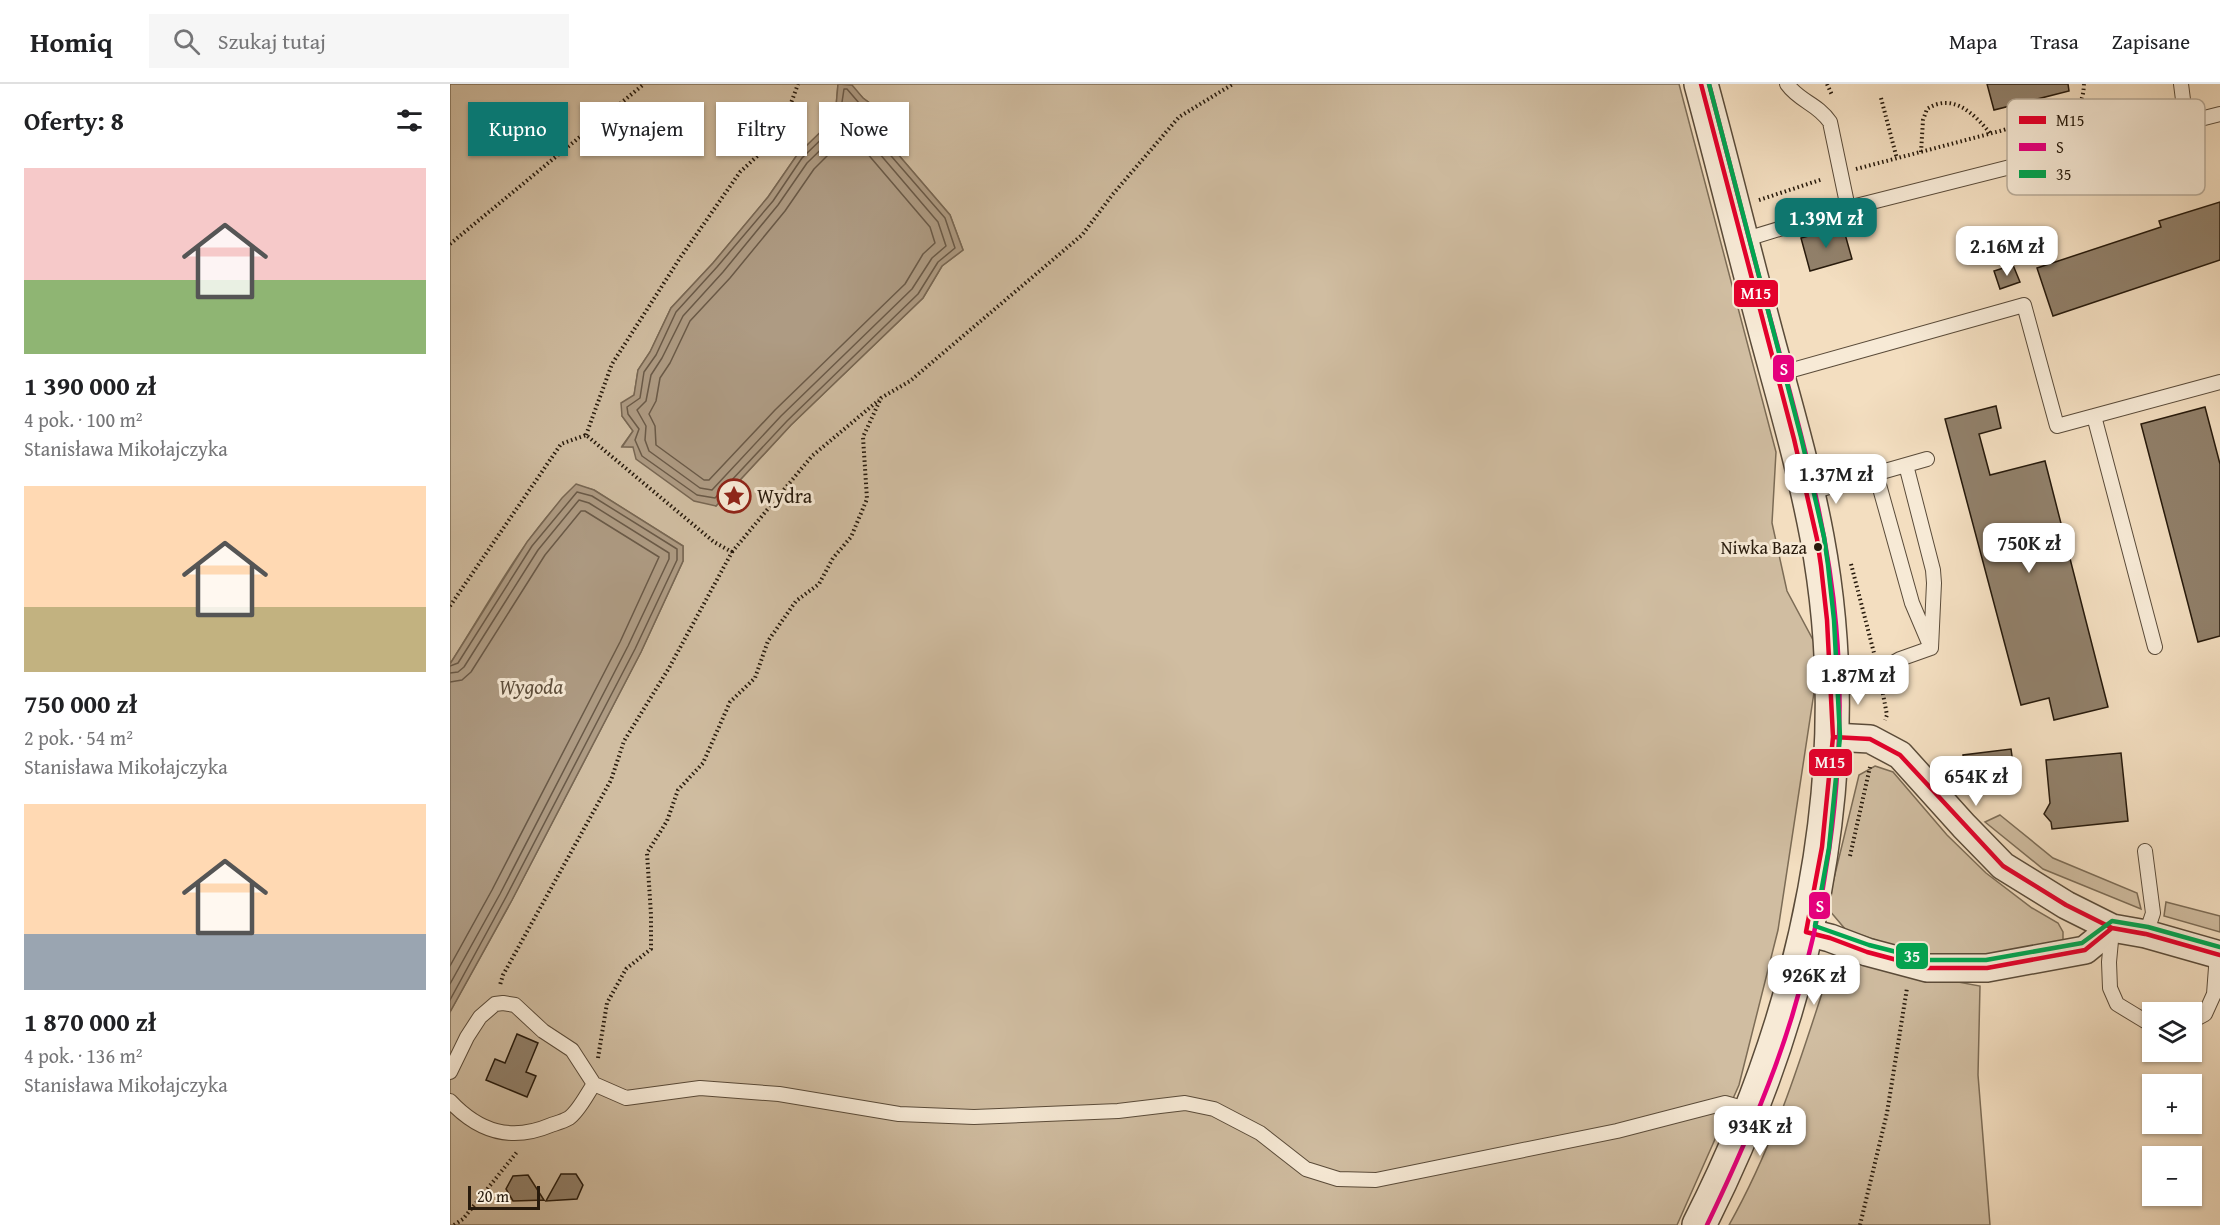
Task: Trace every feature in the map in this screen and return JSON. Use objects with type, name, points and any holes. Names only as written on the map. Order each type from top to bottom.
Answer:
[{"type":"street","points":[[1700,1225],[1752,1110],[1789,1001],[1806,932],[1822,847],[1833,737],[1831,675],[1821,566],[1807,494],[1778,374],[1701,84]]},
{"type":"street","points":[[1833,737],[1870,739],[1900,755],[2003,866],[2066,906],[2112,928],[2146,934],[2218,955]]},
{"type":"street","points":[[1806,932],[1927,968],[1987,968],[2085,950],[2112,928]]},
{"type":"lane","points":[[1787,84],[1798,96],[1822,110],[1830,122],[1848,208]]},
{"type":"lane","points":[[2181,84],[2183,99]]},
{"type":"lane","points":[[2205,118],[2220,114]]},
{"type":"lane","points":[[1743,240],[1848,208],[2007,168]]},
{"type":"lane","points":[[1778,374],[1825,363],[2024,305],[2056,426],[2220,382]]},
{"type":"lane","points":[[2094,416],[2155,647]]},
{"type":"lane","points":[[1807,494],[1927,459]]},
{"type":"lane","points":[[1906,465],[1933,570],[1931,648]]},
{"type":"lane","points":[[1876,474],[1912,603],[1931,648]]},
{"type":"lane","points":[[1831,675],[1878,671],[1900,659],[1931,648]]},
{"type":"lane","points":[[2145,851],[2153,913],[2146,934]]},
{"type":"lane","points":[[2112,928],[2109,962],[2110,988],[2117,1004],[2142,1019]]},
{"type":"lane","points":[[2202,1016],[2205,1014],[2214,994],[2218,955]]},
{"type":"lane","points":[[450,1072],[467,1037],[480,1017],[495,1004],[515,1005],[543,1031],[572,1050],[594,1084],[626,1098],[700,1088],[779,1094],[909,1115],[998,1116],[1118,1111],[1185,1104],[1214,1109],[1251,1128],[1306,1169],[1338,1179],[1376,1180],[1617,1131],[1725,1104],[1752,1110]]},
{"type":"lane","points":[[450,1101],[473,1121],[495,1131],[513,1134],[533,1133],[570,1118],[594,1084]]},
{"type":"path","points":[[450,244],[644,84]]},
{"type":"path","points":[[586,435],[612,364],[680,258],[740,172],[779,136],[798,84]]},
{"type":"path","points":[[495,1004],[503,975],[611,780],[624,741],[669,668],[732,552],[812,456],[881,398],[910,381],[1082,235],[1113,194],[1179,117],[1233,84]]},
{"type":"path","points":[[2082,99],[2084,84]]},
{"type":"path","points":[[1881,98],[1897,159]]},
{"type":"path","points":[[1921,152],[1923,120],[1927,109],[1934,104],[1952,103],[1962,106],[1976,116],[1990,134]]},
{"type":"path","points":[[1790,188],[2007,129]]},
{"type":"path","points":[[594,1084],[607,1003],[626,969],[651,949],[647,853],[667,821],[678,790],[703,763],[730,702],[755,678],[768,641],[796,601],[819,584],[833,558],[851,537],[867,499],[863,437],[881,398]]},
{"type":"path","points":[[586,435],[714,542],[732,552]]},
{"type":"path","points":[[450,606],[561,444],[586,435]]},
{"type":"path","points":[[1860,1225],[1887,1113],[1911,964]]},
{"type":"path","points":[[454,1225],[463,1219],[533,1133]]},
{"type":"shaded area","points":[[450,84],[838,84],[836,102],[819,102],[819,134],[807,145],[807,102],[716,102],[716,156],[796,156],[768,197],[713,263],[671,308],[650,352],[638,370],[634,396],[622,416],[633,431],[622,446],[633,447],[716,506],[791,425],[923,298],[942,266],[963,250],[950,215],[899,156],[909,156],[909,102],[868,102],[849,84],[1679,84],[1776,452],[1772,523],[1787,591],[1820,653],[1778,930],[1739,1085],[1677,1225],[450,1225],[450,1012],[512,900],[641,652],[683,561],[683,546],[594,490],[576,485],[540,525],[493,594],[450,664]]},
{"type":"shaded area","points":[[1875,766],[1893,772],[1947,835],[1986,873],[2032,908],[2058,923],[2063,932],[2063,941],[2058,948],[1953,960],[1926,957],[1846,930],[1829,910],[1829,899],[1859,775]]},
{"type":"shaded area","points":[[2000,815],[2053,858],[2137,893],[2141,909],[2043,869],[1985,822]]},
{"type":"shaded area","points":[[2166,902],[2220,916],[2220,932],[2164,916]]},
{"type":"shaded area","points":[[1833,959],[1980,986],[1978,1075],[1990,1225],[1729,1225],[1761,1161],[1788,1095]]},
{"type":"water","points":[[838,84],[852,85],[868,102],[836,102]]},
{"type":"water","points":[[819,134],[819,156],[899,156],[950,215],[963,250],[942,266],[923,298],[791,425],[716,506],[694,501],[636,459],[633,447],[622,447],[633,431],[622,416],[621,403],[634,395],[638,370],[650,352],[671,308],[713,263],[768,197],[796,156],[807,156],[807,145]]},
{"type":"water","name":"Wygoda","points":[[576,484],[594,490],[683,546],[683,561],[641,652],[512,900],[450,1012],[450,664],[527,542]]},
{"type":"building","points":[[1987,84],[2068,84],[2069,91],[2037,99],[2007,99],[2007,107],[1994,110]]},
{"type":"building","points":[[2220,202],[2220,260],[2053,316],[2037,268],[2161,227],[2159,221]]},
{"type":"building","points":[[1843,227],[1852,259],[1810,271],[1801,238]]},
{"type":"building","points":[[2013,265],[2020,282],[2000,289],[1994,271]]},
{"type":"building","points":[[1996,406],[2001,428],[1979,434],[1990,475],[2045,461],[2108,707],[2054,720],[2049,698],[2021,705],[1945,419]]},
{"type":"building","points":[[2205,407],[2220,464],[2220,636],[2198,642],[2141,424]]},
{"type":"building","points":[[2011,749],[2014,770],[1965,776],[1963,755]]},
{"type":"building","points":[[2121,753],[2128,821],[2052,829],[2051,822],[2044,814],[2050,803],[2046,760]]},
{"type":"building","points":[[517,1034],[538,1043],[526,1072],[536,1076],[527,1097],[486,1080],[495,1059],[505,1063]]},
{"type":"building","points":[[561,1174],[576,1174],[583,1185],[577,1199],[546,1201]]},
{"type":"building","points":[[528,1175],[544,1200],[513,1201],[506,1189],[513,1176]]},
{"type":"transit line","name":"M15","points":[[1701,84],[1794,439],[1821,566],[1827,620],[1833,737],[1822,847],[1806,932]]},
{"type":"transit line","name":"S","points":[[1707,1225],[1743,1147],[1793,1015],[1820,905],[1836,793],[1839,736],[1836,625],[1820,515],[1709,84]]},
{"type":"transit line","name":"35","points":[[1709,84],[1801,437],[1824,537],[1828,565],[1834,620],[1840,737],[1829,848],[1815,926],[1869,945],[1928,960],[1986,960],[2082,943],[2112,921],[2148,927],[2220,947]]},
{"type":"transit line","name":"M15","points":[[1833,737],[1870,739],[1900,755],[2003,866],[2066,905],[2112,928],[2146,934],[2220,955]]},
{"type":"transit line","name":"M15","points":[[1806,932],[1927,968],[1987,968],[2085,950],[2112,928],[2145,934]]},
{"type":"place","name":"Wydra","points":[[734,496]]},
{"type":"place","name":"Niwka Baza","points":[[1818,547]]}]
